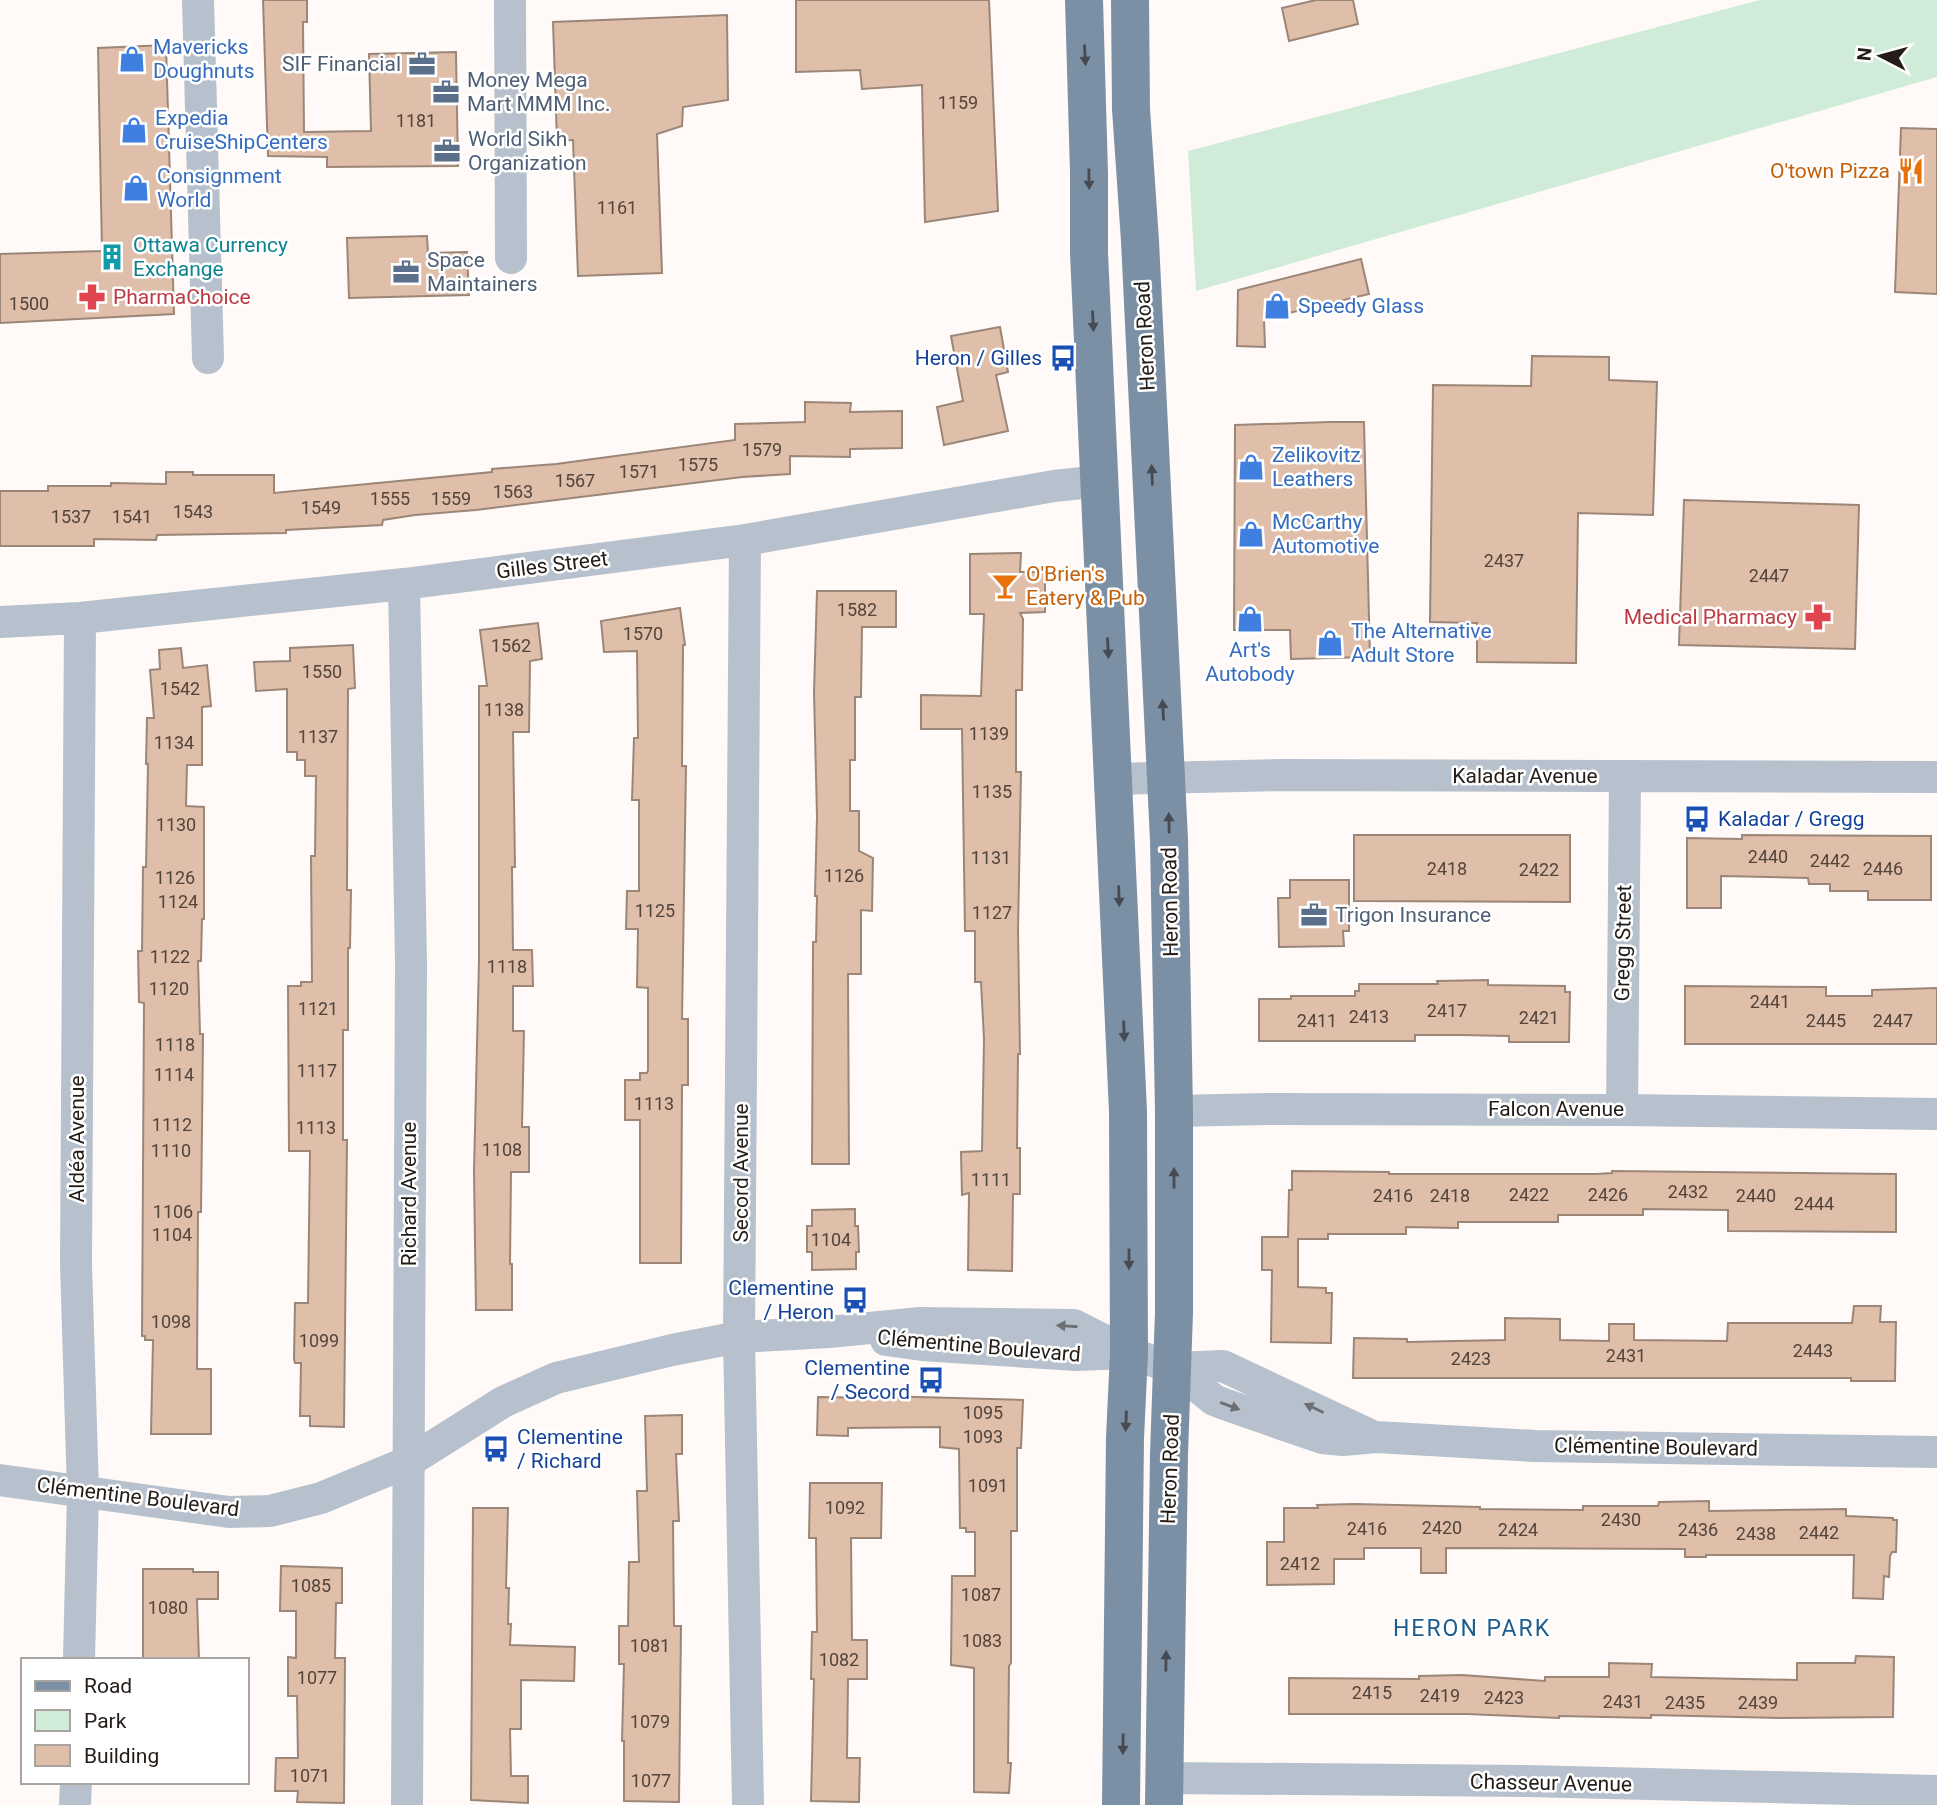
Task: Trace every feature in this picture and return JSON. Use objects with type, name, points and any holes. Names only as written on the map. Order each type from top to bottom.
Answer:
[{"type":"main road","name":"Heron Road","points":[[1084,0],[1089,253],[1128,1112],[1129,1353],[1125,1438],[1121,1805]]},
{"type":"main road","name":"Heron Road","points":[[1130,0],[1131,109],[1168,778],[1174,1111],[1174,1368],[1169,1454],[1164,1791]]},
{"type":"street","points":[[198,0],[208,358]]},
{"type":"street","points":[[510,0],[511,258]]},
{"type":"street","name":"Gilles Street","points":[[0,622],[80,618],[404,584],[745,540],[1054,486],[1101,481]]},
{"type":"street","name":"Secord Avenue","points":[[745,540],[738,1337],[748,1805]]},
{"type":"street","name":"Richard Avenue","points":[[404,584],[411,962],[407,1805]]},
{"type":"street","name":"Aldéa Avenue","points":[[79,1658],[83,1491],[76,1264],[80,618]]},
{"type":"street","name":"Kaladar Avenue","points":[[1114,779],[1281,775],[1937,777]]},
{"type":"street","name":"Gregg Street","points":[[1622,1110],[1625,777]]},
{"type":"street","name":"Falcon Avenue","points":[[1174,1111],[1622,1110],[1937,1114]]},
{"type":"street","name":"Clémentine Boulevard","points":[[0,1480],[229,1512],[270,1511],[320,1498],[408,1462],[503,1402],[556,1378],[738,1337],[920,1323],[1074,1325],[1129,1353],[1174,1368],[1223,1366],[1376,1437],[1535,1446],[1937,1452]]},
{"type":"street","name":"Chasseur Avenue","points":[[1164,1791],[1527,1781],[1937,1791]]},
{"type":"street","points":[[75,1805],[76,1784]]},
{"type":"green space","points":[[1760,0],[1937,0],[1937,77],[1196,291],[1188,151]]},
{"type":"building","points":[[263,0],[307,0],[307,22],[303,22],[304,132],[371,131],[369,54],[456,52],[458,166],[327,167],[327,157],[268,156]]},
{"type":"building","points":[[796,0],[989,0],[998,211],[925,222],[922,85],[862,89],[860,70],[796,72]]},
{"type":"building","points":[[1316,0],[1353,0],[1358,24],[1289,41],[1282,8]]},
{"type":"building","points":[[727,15],[728,100],[683,107],[682,126],[657,134],[662,273],[578,276],[573,140],[557,141],[553,22]]},
{"type":"building","points":[[166,45],[174,314],[0,323],[0,254],[102,251],[98,48]]},
{"type":"building","points":[[1901,128],[1937,129],[1937,294],[1895,292]]},
{"type":"building","points":[[427,236],[428,253],[467,252],[469,295],[349,298],[347,238]]},
{"type":"building","name":"Speedy Glass","points":[[1361,259],[1369,294],[1264,319],[1265,347],[1237,346],[1238,290]]},
{"type":"building","points":[[1000,327],[1008,372],[996,375],[1008,431],[944,445],[937,407],[963,401],[951,336]]},
{"type":"building","points":[[1532,356],[1609,357],[1609,380],[1657,382],[1653,515],[1578,513],[1576,663],[1477,662],[1477,623],[1430,622],[1433,385],[1531,386]]},
{"type":"building","points":[[805,402],[851,403],[850,412],[902,411],[902,448],[850,449],[850,457],[790,456],[790,474],[742,477],[415,515],[383,520],[382,525],[286,530],[286,533],[157,535],[156,540],[94,539],[94,546],[0,546],[0,491],[48,491],[48,486],[111,486],[111,483],[166,484],[166,472],[193,472],[193,475],[274,475],[274,493],[492,472],[492,469],[556,464],[735,440],[735,424],[805,422]]},
{"type":"building","points":[[1364,422],[1370,657],[1291,659],[1290,630],[1234,630],[1235,425]]},
{"type":"building","points":[[1684,500],[1859,505],[1855,649],[1679,645]]},
{"type":"building","points":[[1021,553],[1020,572],[1045,572],[1045,612],[1020,613],[1023,619],[1022,690],[1016,690],[1016,772],[1021,772],[1017,1148],[1020,1148],[1020,1194],[1013,1194],[1012,1271],[968,1270],[969,1193],[962,1195],[961,1152],[982,1151],[984,1039],[981,982],[975,982],[975,931],[965,931],[962,729],[921,729],[921,695],[981,696],[984,614],[970,614],[970,554]]},
{"type":"building","points":[[817,591],[896,591],[896,627],[862,627],[861,697],[855,697],[855,760],[850,760],[850,811],[859,811],[859,851],[873,858],[872,911],[861,910],[861,974],[848,974],[849,1164],[812,1164],[813,942],[816,942],[817,896],[814,692]]},
{"type":"building","points":[[680,608],[685,645],[682,766],[686,766],[682,1019],[688,1019],[688,1085],[682,1085],[681,1263],[640,1263],[640,1120],[625,1120],[625,1080],[640,1080],[640,1073],[647,1073],[648,1070],[648,988],[637,987],[638,929],[626,929],[627,891],[639,891],[639,800],[632,800],[634,738],[638,738],[637,651],[604,652],[601,621]]},
{"type":"building","points":[[538,623],[542,659],[530,661],[529,732],[513,732],[513,950],[532,950],[533,986],[513,986],[513,1031],[524,1031],[522,1127],[529,1127],[529,1172],[511,1172],[512,1310],[476,1310],[474,1172],[479,960],[479,686],[487,686],[480,630]]},
{"type":"building","points":[[353,645],[355,688],[348,689],[347,890],[351,890],[348,1030],[343,1030],[343,1140],[347,1140],[344,1427],[310,1426],[310,1416],[300,1416],[301,1363],[295,1363],[294,1359],[295,1303],[308,1303],[310,1151],[289,1151],[288,986],[301,986],[301,982],[312,982],[311,856],[315,856],[316,776],[305,776],[305,760],[297,760],[297,752],[287,752],[287,689],[256,691],[254,662],[290,661],[290,648]]},
{"type":"building","points":[[181,648],[183,668],[207,665],[211,706],[202,707],[202,765],[187,765],[186,806],[204,807],[204,919],[201,961],[198,961],[200,1034],[203,1034],[197,1369],[211,1369],[211,1434],[151,1434],[153,1340],[145,1340],[145,1336],[142,1336],[144,1003],[139,1002],[138,951],[142,951],[143,867],[146,867],[147,718],[154,718],[150,670],[160,669],[159,650]]},
{"type":"building","points":[[1354,835],[1570,835],[1570,902],[1354,901]]},
{"type":"building","points":[[1742,835],[1931,836],[1931,900],[1868,900],[1868,891],[1830,891],[1830,884],[1809,884],[1808,878],[1721,876],[1721,908],[1687,908],[1687,838],[1742,839]]},
{"type":"building","name":"Trigon Insurance","points":[[1290,880],[1349,880],[1349,931],[1343,931],[1344,946],[1279,947],[1278,898],[1290,898]]},
{"type":"building","points":[[1488,980],[1488,985],[1565,986],[1565,992],[1570,992],[1569,1042],[1509,1042],[1509,1036],[1461,1035],[1415,1035],[1415,1041],[1259,1041],[1259,999],[1355,996],[1355,991],[1359,991],[1359,984],[1438,984],[1437,981]]},
{"type":"building","points":[[1685,986],[1826,987],[1826,996],[1872,996],[1872,990],[1937,988],[1937,1044],[1685,1044]]},
{"type":"building","points":[[1292,1171],[1389,1174],[1596,1174],[1612,1171],[1896,1174],[1896,1232],[1728,1231],[1728,1210],[1643,1209],[1643,1215],[1558,1215],[1558,1222],[1458,1222],[1458,1228],[1406,1227],[1406,1234],[1328,1234],[1328,1239],[1298,1239],[1298,1287],[1326,1288],[1326,1293],[1332,1293],[1331,1343],[1271,1342],[1272,1270],[1262,1270],[1262,1237],[1288,1237]]},
{"type":"building","points":[[855,1209],[859,1252],[856,1252],[856,1269],[812,1270],[812,1252],[807,1252],[807,1226],[812,1226],[812,1210]]},
{"type":"building","points":[[1854,1306],[1881,1306],[1880,1322],[1896,1322],[1895,1381],[1851,1381],[1851,1378],[1353,1378],[1354,1338],[1407,1339],[1407,1342],[1505,1340],[1505,1318],[1560,1319],[1560,1340],[1609,1341],[1609,1324],[1634,1324],[1634,1340],[1727,1341],[1728,1323],[1852,1323]]},
{"type":"building","points":[[818,1397],[1023,1400],[1021,1448],[1017,1448],[1017,1531],[1011,1531],[1009,1793],[974,1792],[974,1668],[951,1665],[952,1576],[975,1576],[975,1532],[966,1532],[966,1528],[960,1528],[959,1449],[940,1447],[940,1427],[848,1428],[848,1436],[817,1435]]},
{"type":"building","points":[[682,1415],[682,1454],[676,1454],[679,1521],[673,1521],[674,1626],[681,1626],[679,1802],[624,1801],[624,1664],[619,1664],[619,1626],[628,1626],[629,1562],[639,1562],[637,1491],[647,1491],[645,1416]]},
{"type":"building","points":[[810,1483],[882,1483],[881,1538],[851,1538],[852,1640],[867,1640],[867,1679],[848,1679],[847,1758],[860,1758],[859,1802],[811,1801],[814,1679],[811,1679],[812,1632],[817,1632],[816,1538],[809,1538]]},
{"type":"building","points":[[1709,1501],[1709,1511],[1846,1509],[1846,1516],[1897,1520],[1896,1552],[1892,1552],[1890,1556],[1889,1577],[1884,1576],[1883,1599],[1853,1598],[1854,1555],[1685,1557],[1685,1549],[1446,1548],[1446,1573],[1421,1573],[1421,1548],[1364,1548],[1364,1559],[1334,1559],[1334,1584],[1267,1585],[1267,1542],[1284,1542],[1284,1508],[1355,1504],[1583,1510],[1583,1506],[1658,1506],[1659,1502]]},
{"type":"building","points":[[473,1508],[508,1508],[506,1588],[509,1588],[510,1645],[575,1647],[574,1681],[521,1680],[521,1729],[510,1729],[511,1776],[528,1776],[528,1803],[471,1800]]},
{"type":"building","points":[[281,1566],[342,1568],[342,1603],[336,1603],[335,1658],[345,1658],[344,1803],[297,1802],[298,1791],[275,1791],[276,1758],[298,1758],[297,1696],[288,1696],[288,1657],[296,1658],[296,1611],[280,1611]]},
{"type":"building","points":[[143,1569],[218,1572],[218,1599],[197,1599],[199,1658],[143,1658]]},
{"type":"building","points":[[1856,1656],[1894,1657],[1893,1717],[1651,1715],[1651,1718],[1559,1718],[1466,1714],[1289,1714],[1289,1678],[1419,1679],[1419,1676],[1462,1675],[1545,1681],[1545,1677],[1609,1677],[1609,1663],[1652,1664],[1651,1677],[1797,1680],[1797,1663],[1855,1663]]},
{"type":"place","name":"Mavericks Doughnuts","points":[[132,59]]},
{"type":"place","name":"SIF Financial","points":[[422,64]]},
{"type":"place","name":"Money Mega Mart MMM Inc.","points":[[446,92]]},
{"type":"place","name":"Expedia CruiseShipCenters","points":[[134,130]]},
{"type":"place","name":"World Sikh Organization","points":[[447,151]]},
{"type":"place","name":"O'town Pizza","points":[[1911,171]]},
{"type":"place","name":"Consignment World","points":[[136,188]]},
{"type":"place","name":"Ottawa Currency Exchange","points":[[112,257]]},
{"type":"place","name":"Space Maintainers","points":[[406,272]]},
{"type":"place","name":"PharmaChoice","points":[[92,297]]},
{"type":"place","name":"Speedy Glass","points":[[1277,306]]},
{"type":"place","name":"Heron / Gilles","points":[[1063,358]]},
{"type":"place","name":"Zelikovitz Leathers","points":[[1251,467]]},
{"type":"place","name":"McCarthy Automotive","points":[[1251,534]]},
{"type":"place","name":"O'Brien's Eatery & Pub","points":[[1005,586]]},
{"type":"place","name":"Medical Pharmacy","points":[[1818,617]]},
{"type":"place","name":"Art's Autobody","points":[[1250,619]]},
{"type":"place","name":"The Alternative Adult Store","points":[[1330,643]]},
{"type":"place","name":"Kaladar / Gregg","points":[[1697,819]]},
{"type":"place","name":"Trigon Insurance","points":[[1314,915]]},
{"type":"place","name":"Clementine / Heron","points":[[855,1300]]},
{"type":"place","name":"Clementine / Secord","points":[[931,1380]]},
{"type":"place","name":"Clementine / Richard","points":[[496,1449]]},
{"type":"district","name":"HERON PARK","points":[[1472,1628]]}]
